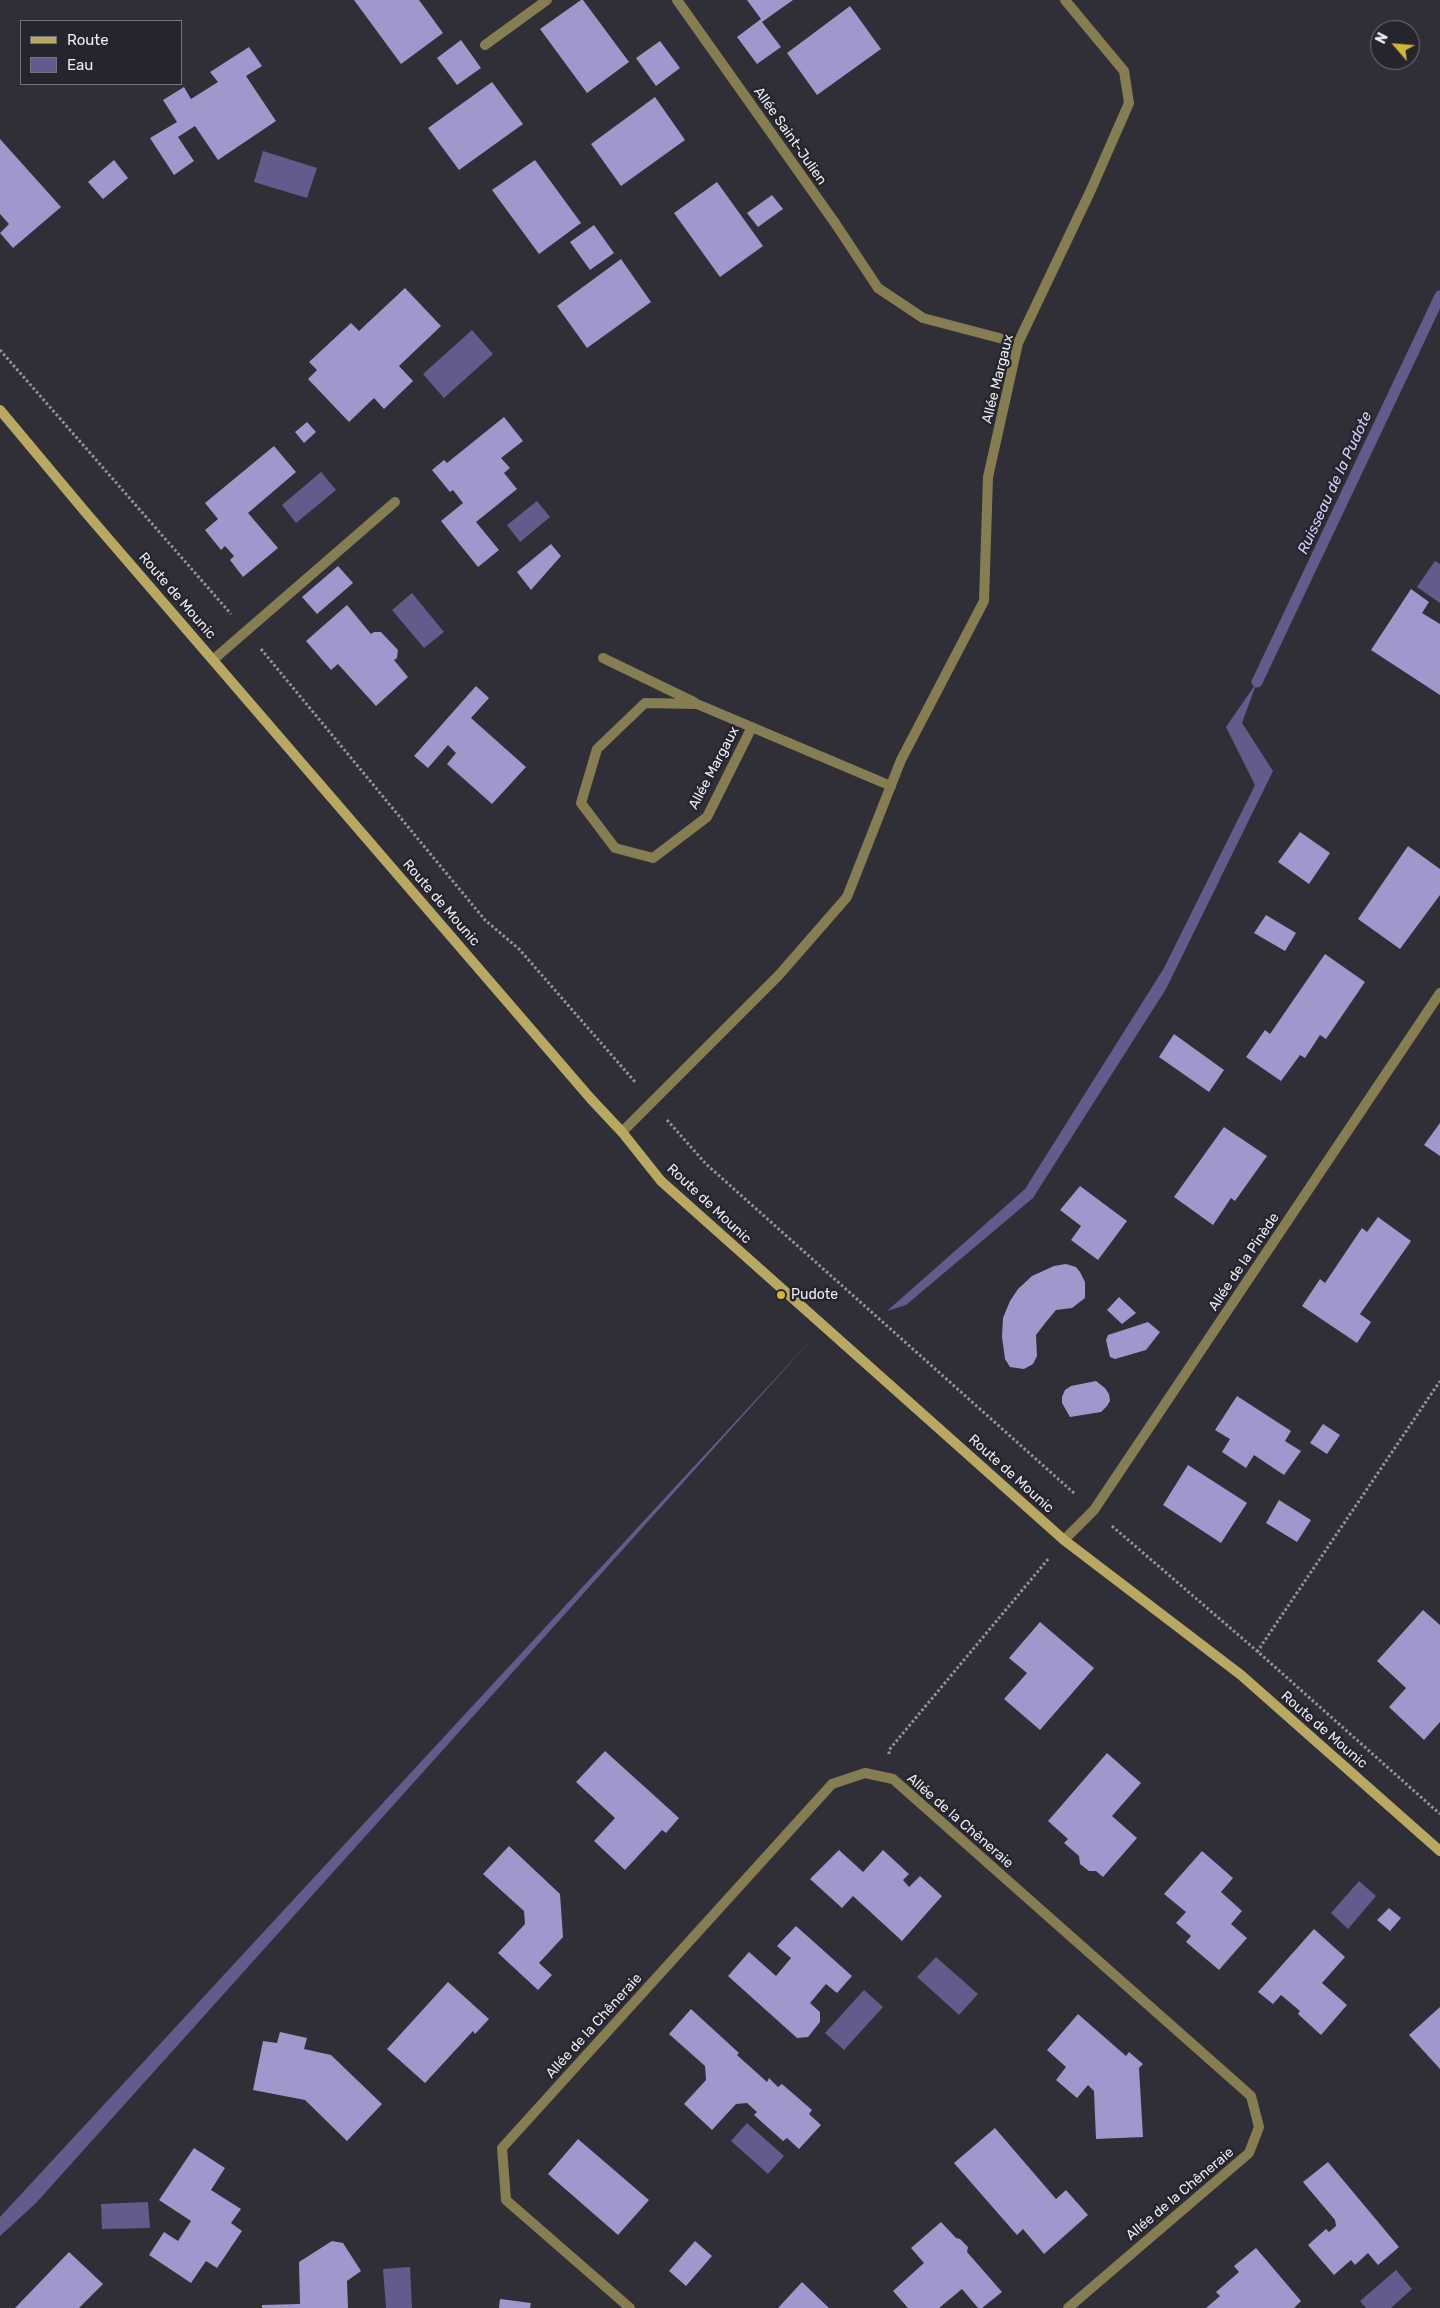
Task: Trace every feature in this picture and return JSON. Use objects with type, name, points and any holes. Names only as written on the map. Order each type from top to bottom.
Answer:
[{"type":"main road","name":"Route de Mounic","points":[[0,410],[87,514],[214,659],[591,1099],[622,1132],[661,1181],[1064,1540],[1241,1675],[1440,1851]]},
{"type":"street","points":[[485,45],[547,0]]},
{"type":"street","name":"Allée Saint-Julien","points":[[677,0],[878,288],[923,318],[1018,343]]},
{"type":"street","name":"Allée Margaux","points":[[622,1132],[779,974],[847,897],[901,760],[984,601],[988,477],[1018,343],[1090,192],[1129,103],[1124,71],[1065,0]]},
{"type":"street","points":[[214,659],[395,502]]},
{"type":"street","points":[[603,658],[697,704]]},
{"type":"street","name":"Allée Margaux","points":[[752,727],[707,817],[653,858],[615,848],[581,803],[597,749],[645,703],[697,704],[752,727],[891,786]]},
{"type":"street","name":"Allée de la Pinède","points":[[1064,1540],[1094,1510],[1440,993]]},
{"type":"street","name":"Allée de la Chêneraie","points":[[630,2308],[506,2200],[502,2148],[832,1784],[865,1773],[893,1779],[1251,2096],[1259,2127],[1250,2153],[1068,2308]]},
{"type":"path","points":[[0,350],[246,631],[486,920],[519,948],[706,1164],[1094,1510],[1258,1651],[1440,1814]]},
{"type":"path","points":[[1241,1675],[1440,1381]]},
{"type":"path","points":[[893,1779],[889,1750],[1064,1540]]},
{"type":"water","points":[[263,151],[317,168],[307,198],[254,182]]},
{"type":"water","points":[[472,330],[493,354],[444,398],[423,374]]},
{"type":"water","points":[[321,472],[336,490],[296,523],[282,505]]},
{"type":"water","points":[[537,501],[550,517],[520,542],[507,525]]},
{"type":"water","points":[[1435,561],[1440,564],[1440,603],[1417,587]]},
{"type":"water","points":[[412,593],[444,632],[424,648],[392,610]]},
{"type":"water","points":[[1257,682],[1242,723],[1273,771],[1166,989],[1033,1198],[906,1305],[887,1311],[1025,1189],[1164,968],[1255,785],[1226,727]]},
{"type":"water","points":[[811,1340],[36,2203],[0,2236],[0,2217]]},
{"type":"water","points":[[1359,1881],[1376,1896],[1348,1929],[1331,1913]]},
{"type":"water","points":[[936,1957],[978,1994],[959,2015],[917,1977]]},
{"type":"water","points":[[864,1990],[883,2007],[844,2050],[825,2033]]},
{"type":"water","points":[[747,2123],[784,2156],[768,2174],[731,2141]]},
{"type":"water","points":[[148,2202],[150,2228],[102,2229],[101,2204]]},
{"type":"water","points":[[410,2267],[412,2308],[386,2308],[383,2269]]},
{"type":"water","points":[[1396,2270],[1412,2289],[1391,2308],[1366,2308],[1360,2301]]},
{"type":"building","points":[[354,0],[419,0],[443,33],[401,64]]},
{"type":"building","points":[[583,0],[629,62],[587,93],[540,29]]},
{"type":"building","points":[[747,0],[793,0],[762,22],[781,47],[757,64],[737,37],[761,19]]},
{"type":"building","points":[[850,6],[881,49],[817,95],[787,53]]},
{"type":"building","points":[[461,40],[481,68],[457,85],[437,58]]},
{"type":"building","points":[[660,41],[680,68],[656,86],[636,58]]},
{"type":"building","points":[[249,47],[262,66],[246,76],[276,121],[218,160],[195,126],[178,137],[194,161],[174,175],[150,138],[177,122],[163,100],[184,87],[191,99],[218,82],[210,72]]},
{"type":"building","points":[[492,82],[523,124],[459,170],[428,128]]},
{"type":"building","points":[[655,97],[685,140],[621,186],[591,144]]},
{"type":"building","points":[[0,139],[61,207],[13,248],[0,233],[9,224],[0,214]]},
{"type":"building","points":[[114,160],[128,178],[103,199],[88,182]]},
{"type":"building","points":[[535,160],[581,223],[539,254],[492,190]]},
{"type":"building","points":[[717,182],[763,246],[720,277],[674,213]]},
{"type":"building","points":[[772,195],[783,209],[758,227],[747,213]]},
{"type":"building","points":[[594,225],[614,253],[590,270],[570,242]]},
{"type":"building","points":[[621,259],[651,302],[587,348],[557,306]]},
{"type":"building","points":[[405,288],[441,326],[399,366],[413,381],[384,409],[374,398],[349,422],[308,379],[317,370],[309,362],[351,323],[359,331]]},
{"type":"building","points":[[504,417],[523,441],[501,458],[510,468],[504,473],[517,489],[476,522],[499,550],[478,567],[441,521],[463,503],[453,490],[450,492],[432,470],[444,460],[447,463]]},
{"type":"building","points":[[307,422],[316,432],[304,443],[295,432]]},
{"type":"building","points":[[274,446],[296,472],[248,513],[278,548],[243,577],[230,560],[234,556],[225,546],[221,550],[205,530],[218,519],[205,503]]},
{"type":"building","points":[[551,544],[561,556],[531,590],[517,572]]},
{"type":"building","points":[[338,566],[353,583],[317,614],[302,597]]},
{"type":"building","points":[[1411,589],[1429,602],[1422,613],[1440,624],[1440,695],[1371,650]]},
{"type":"building","points":[[347,605],[371,634],[381,632],[398,650],[397,658],[394,660],[408,677],[376,706],[338,664],[331,670],[306,641]]},
{"type":"building","points":[[476,686],[489,698],[471,718],[526,767],[492,804],[447,764],[456,753],[448,745],[428,768],[414,756]]},
{"type":"building","points":[[1300,832],[1330,853],[1309,884],[1278,862]]},
{"type":"building","points":[[1408,846],[1440,869],[1440,895],[1400,949],[1358,919]]},
{"type":"building","points":[[1266,915],[1296,933],[1285,951],[1254,933]]},
{"type":"building","points":[[1325,954],[1365,982],[1326,1039],[1320,1035],[1305,1058],[1300,1055],[1281,1081],[1246,1057],[1265,1030],[1270,1034]]},
{"type":"building","points":[[1174,1034],[1224,1070],[1209,1092],[1159,1057]]},
{"type":"building","points":[[1440,1123],[1440,1156],[1424,1145]]},
{"type":"building","points":[[1224,1127],[1267,1156],[1235,1201],[1231,1198],[1213,1225],[1174,1197]]},
{"type":"building","points":[[1080,1186],[1127,1221],[1098,1260],[1071,1240],[1081,1226],[1060,1210]]},
{"type":"building","points":[[1378,1217],[1411,1241],[1360,1314],[1371,1322],[1357,1343],[1302,1306],[1320,1279],[1325,1283],[1362,1228],[1367,1232]]},
{"type":"building","points":[[1066,1264],[1076,1267],[1080,1272],[1085,1282],[1085,1298],[1072,1308],[1056,1310],[1046,1322],[1036,1335],[1037,1356],[1033,1364],[1024,1369],[1010,1367],[1005,1359],[1002,1337],[1003,1318],[1010,1301],[1018,1289],[1032,1276],[1054,1266]]},
{"type":"building","points":[[1119,1297],[1136,1313],[1122,1324],[1107,1310]]},
{"type":"building","points":[[1148,1322],[1160,1332],[1146,1350],[1115,1359],[1110,1357],[1106,1340],[1108,1335]]},
{"type":"building","points":[[1096,1381],[1109,1394],[1110,1401],[1107,1406],[1101,1412],[1070,1417],[1062,1403],[1065,1390],[1071,1386]]},
{"type":"building","points":[[1237,1396],[1291,1431],[1285,1441],[1301,1451],[1284,1475],[1254,1455],[1246,1468],[1222,1452],[1230,1439],[1215,1430]]},
{"type":"building","points":[[1323,1424],[1340,1435],[1327,1454],[1310,1443]]},
{"type":"building","points":[[1188,1465],[1247,1503],[1221,1543],[1163,1505]]},
{"type":"building","points":[[1279,1500],[1311,1520],[1297,1542],[1266,1523]]},
{"type":"building","points":[[1423,1610],[1440,1625],[1440,1722],[1424,1740],[1389,1707],[1406,1688],[1377,1661]]},
{"type":"building","points":[[1040,1622],[1094,1668],[1040,1730],[1004,1699],[1027,1673],[1009,1658]]},
{"type":"building","points":[[605,1751],[679,1818],[666,1833],[662,1830],[625,1870],[594,1841],[615,1818],[576,1782]]},
{"type":"building","points":[[1107,1753],[1141,1783],[1112,1816],[1137,1838],[1103,1877],[1096,1871],[1089,1871],[1080,1864],[1079,1856],[1064,1843],[1068,1839],[1048,1821]]},
{"type":"building","points":[[509,1846],[560,1894],[563,1937],[539,1963],[552,1975],[538,1990],[498,1953],[525,1924],[524,1911],[483,1874]]},
{"type":"building","points":[[839,1850],[863,1872],[883,1850],[909,1874],[903,1880],[909,1887],[920,1876],[942,1896],[902,1941],[853,1896],[842,1908],[810,1879]]},
{"type":"building","points":[[1202,1851],[1233,1878],[1221,1892],[1242,1911],[1231,1924],[1247,1938],[1219,1970],[1186,1942],[1191,1936],[1176,1923],[1186,1912],[1164,1894]]},
{"type":"building","points":[[1389,1908],[1401,1918],[1390,1931],[1377,1920]]},
{"type":"building","points":[[796,1926],[852,1976],[837,1993],[826,1984],[810,2003],[820,2012],[820,2022],[808,2037],[797,2038],[728,1976],[749,1952],[776,1976],[791,1958],[777,1946]]},
{"type":"building","points":[[1314,1929],[1345,1957],[1322,1983],[1347,2005],[1321,2035],[1298,2014],[1300,2011],[1281,1995],[1273,2004],[1258,1992]]},
{"type":"building","points":[[448,1982],[489,2019],[475,2034],[473,2031],[425,2083],[387,2049]]},
{"type":"building","points":[[1440,2007],[1440,2069],[1409,2035]]},
{"type":"building","points":[[691,2009],[739,2053],[737,2055],[767,2082],[769,2078],[778,2087],[782,2084],[812,2110],[809,2114],[821,2125],[799,2149],[787,2138],[783,2141],[754,2115],[757,2112],[747,2103],[736,2104],[712,2130],[684,2104],[706,2080],[705,2066],[669,2034]]},
{"type":"building","points":[[1078,2014],[1126,2056],[1129,2052],[1143,2064],[1139,2068],[1143,2137],[1096,2139],[1094,2091],[1088,2085],[1077,2098],[1056,2080],[1066,2067],[1047,2050]]},
{"type":"building","points":[[280,2032],[307,2038],[304,2049],[331,2055],[382,2104],[347,2141],[305,2100],[253,2090],[263,2041],[277,2043]]},
{"type":"building","points":[[995,2128],[1056,2199],[1066,2190],[1088,2215],[1044,2254],[1023,2229],[1017,2235],[954,2163]]},
{"type":"building","points":[[578,2139],[649,2200],[618,2235],[548,2174]]},
{"type":"building","points":[[194,2148],[225,2168],[211,2190],[241,2209],[231,2223],[242,2231],[217,2268],[206,2261],[191,2283],[149,2255],[164,2232],[178,2241],[191,2221],[159,2200]]},
{"type":"building","points":[[1328,2162],[1399,2247],[1378,2265],[1368,2253],[1355,2265],[1351,2260],[1334,2275],[1308,2245],[1326,2229],[1329,2232],[1336,2226],[1335,2220],[1303,2182]]},
{"type":"building","points":[[941,2222],[956,2238],[960,2239],[968,2247],[967,2252],[1002,2292],[982,2308],[978,2308],[962,2289],[939,2308],[908,2308],[893,2291],[924,2263],[911,2248]]},
{"type":"building","points":[[332,2241],[343,2243],[361,2271],[347,2281],[348,2308],[262,2308],[262,2305],[300,2304],[299,2262]]},
{"type":"building","points":[[695,2241],[712,2256],[686,2286],[669,2271]]},
{"type":"building","points":[[1256,2248],[1301,2301],[1294,2308],[1206,2308],[1220,2296],[1216,2292],[1239,2272],[1234,2266]]},
{"type":"building","points":[[69,2252],[103,2284],[79,2308],[15,2308]]},
{"type":"building","points":[[802,2282],[829,2308],[778,2308]]},
{"type":"building","points":[[500,2299],[531,2303],[530,2308],[499,2308]]},
{"type":"waterway","name":"Ruisseau de la Pudote","points":[[1257,682],[1440,296]]},
{"type":"place","name":"Pudote","points":[[781,1295]]}]
